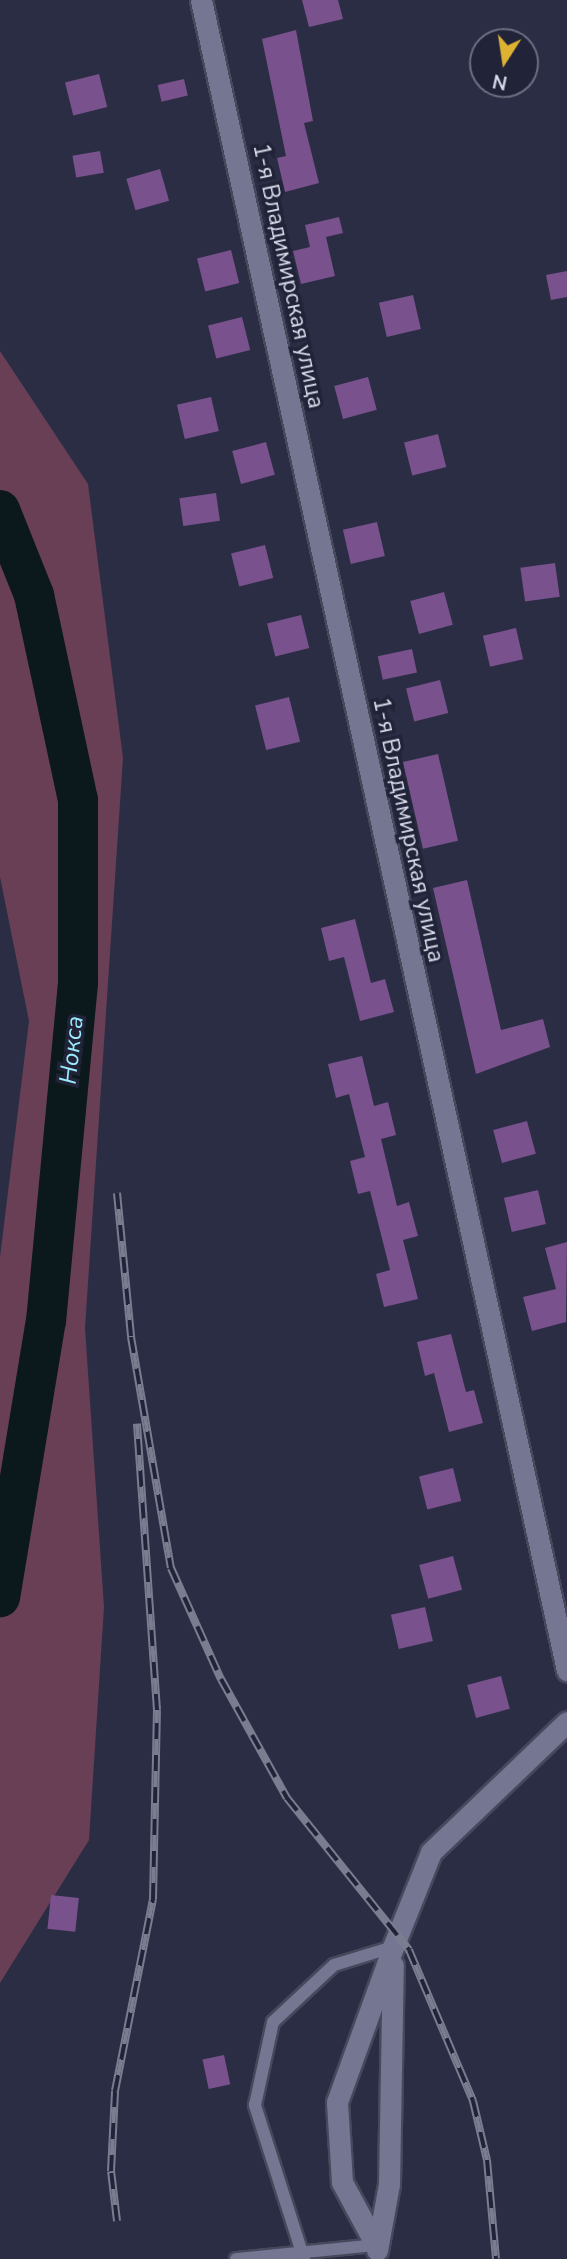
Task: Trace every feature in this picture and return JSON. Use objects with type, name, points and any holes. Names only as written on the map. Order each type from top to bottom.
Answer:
[{"type":"street","name":"1-я Владимирская улица","points":[[201,0],[567,1670]]},
{"type":"street","points":[[377,2252],[342,2182],[337,2102],[393,1947],[431,1852],[567,1722]]},
{"type":"street","points":[[377,2252],[389,2184],[393,1947]]},
{"type":"lane","points":[[304,2254],[255,2105],[273,2022],[334,1965],[393,1947]]},
{"type":"lane","points":[[236,2259],[377,2252]]},
{"type":"shaded area","points":[[0,351],[88,484],[123,758],[85,1328],[104,1607],[89,1840],[0,1983],[0,1257],[29,1021],[0,877]]},
{"type":"building","points":[[302,0],[338,0],[343,19],[309,27]]},
{"type":"building","points":[[296,30],[313,121],[304,123],[319,183],[285,192],[277,158],[286,156],[262,39]]},
{"type":"building","points":[[99,74],[107,107],[73,115],[65,82]]},
{"type":"building","points":[[184,79],[188,96],[162,102],[158,85]]},
{"type":"building","points":[[100,151],[104,173],[76,178],[72,156]]},
{"type":"building","points":[[160,169],[169,201],[135,210],[126,179]]},
{"type":"building","points":[[339,217],[343,233],[326,237],[335,276],[301,284],[293,251],[310,247],[305,225]]},
{"type":"building","points":[[231,250],[239,283],[205,291],[197,258]]},
{"type":"building","points":[[567,271],[567,297],[551,300],[546,275]]},
{"type":"building","points":[[413,295],[421,329],[387,337],[379,303]]},
{"type":"building","points":[[242,317],[250,350],[216,358],[208,325]]},
{"type":"building","points":[[368,377],[377,410],[343,419],[334,386]]},
{"type":"building","points":[[211,397],[219,431],[185,439],[177,405]]},
{"type":"building","points":[[438,434],[446,467],[412,475],[404,442]]},
{"type":"building","points":[[266,442],[275,475],[241,484],[232,451]]},
{"type":"building","points":[[216,493],[220,521],[183,526],[179,498]]},
{"type":"building","points":[[377,522],[385,556],[351,564],[343,530]]},
{"type":"building","points":[[265,545],[273,578],[239,586],[231,553]]},
{"type":"building","points":[[555,563],[560,597],[525,602],[520,568]]},
{"type":"building","points":[[444,592],[453,625],[419,634],[410,601]]},
{"type":"building","points":[[301,615],[309,648],[275,656],[267,623]]},
{"type":"building","points":[[516,628],[523,659],[490,667],[483,636]]},
{"type":"building","points":[[412,649],[417,672],[383,680],[378,656]]},
{"type":"building","points":[[440,680],[448,713],[414,721],[406,688]]},
{"type":"building","points":[[289,697],[300,742],[266,750],[255,705]]},
{"type":"building","points":[[438,754],[458,841],[423,849],[403,762]]},
{"type":"building","points":[[467,880],[501,1030],[543,1019],[550,1047],[476,1074],[433,888]]},
{"type":"building","points":[[355,919],[371,983],[385,979],[394,1012],[360,1021],[344,957],[329,961],[321,928]]},
{"type":"building","points":[[362,1056],[374,1106],[388,1102],[396,1135],[381,1139],[397,1206],[409,1202],[418,1236],[403,1240],[418,1299],[384,1307],[376,1274],[390,1270],[370,1191],[358,1194],[350,1161],[365,1157],[349,1094],[336,1098],[328,1064]]},
{"type":"building","points":[[527,1121],[536,1154],[502,1163],[493,1130]]},
{"type":"building","points":[[538,1190],[546,1224],[512,1232],[504,1198]]},
{"type":"building","points":[[567,1242],[566,1322],[532,1331],[523,1297],[556,1289],[545,1248]]},
{"type":"building","points":[[451,1334],[466,1392],[474,1390],[483,1423],[449,1432],[434,1373],[425,1376],[417,1342]]},
{"type":"building","points":[[453,1468],[461,1501],[427,1509],[419,1476]]},
{"type":"building","points":[[453,1556],[462,1590],[428,1599],[419,1565]]},
{"type":"building","points":[[425,1607],[433,1641],[399,1649],[391,1615]]},
{"type":"building","points":[[501,1676],[510,1709],[476,1718],[467,1685]]},
{"type":"building","points":[[51,1895],[79,1898],[75,1932],[47,1929]]},
{"type":"building","points":[[224,2055],[230,2084],[209,2089],[202,2060]]},
{"type":"waterway","name":"Нокса","points":[[0,510],[34,595],[78,800],[78,983],[46,1320],[0,1597]]},
{"type":"railway","points":[[117,1193],[131,1337],[171,1568],[221,1679],[287,1798],[409,1950],[473,2101],[487,2160],[496,2259]]},
{"type":"railway","points":[[117,2221],[111,2171],[115,2091],[153,1899],[157,1710],[137,1424]]}]
